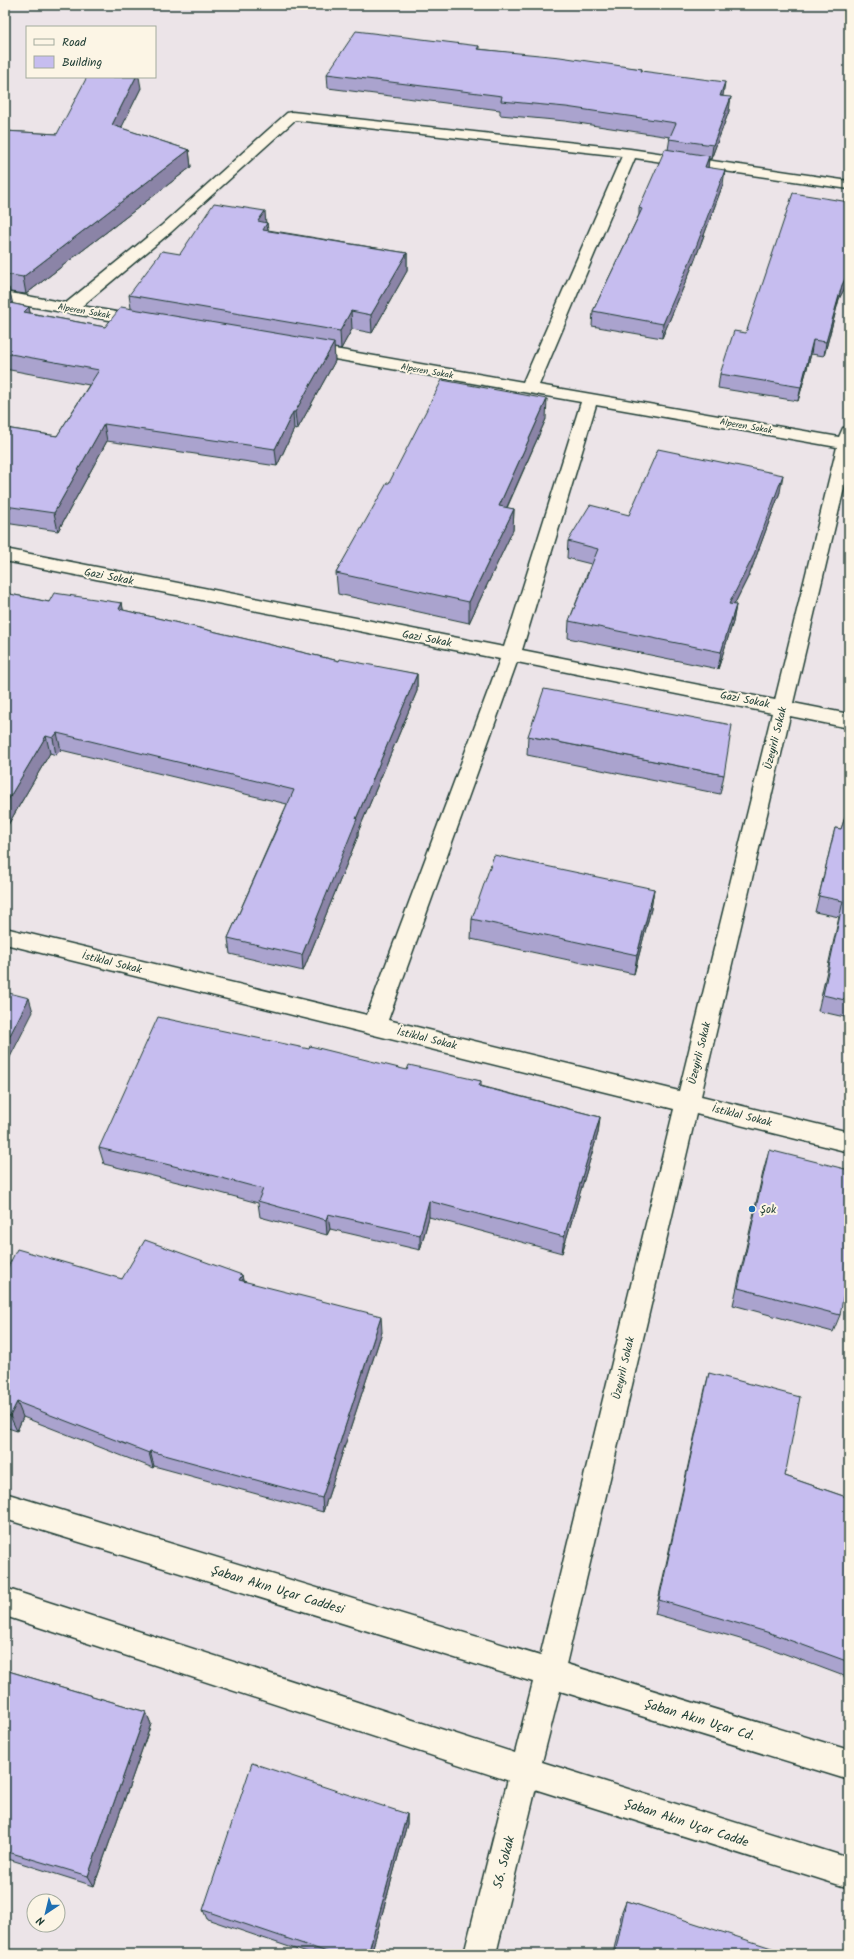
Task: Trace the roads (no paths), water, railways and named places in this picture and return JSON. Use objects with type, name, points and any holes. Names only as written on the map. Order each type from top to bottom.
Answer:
[{"type":"street","points":[[69,308],[166,228],[292,116],[630,153],[849,185]]},
{"type":"street","points":[[528,388],[630,153]]},
{"type":"street","name":"Alperen Sokak","points":[[5,297],[162,324]]},
{"type":"street","name":"Alperen Sokak","points":[[295,347],[590,399],[848,440]]},
{"type":"street","points":[[375,1025],[511,654],[590,399]]},
{"type":"street","name":"Üzeyirli Sokak","points":[[525,1771],[550,1673],[782,706],[848,440]]},
{"type":"street","name":"Gazi Sokak","points":[[5,555],[782,706],[849,721]]},
{"type":"street","name":"İstiklal Sokak","points":[[5,936],[687,1101],[849,1142]]},
{"type":"street","name":"Şaban Akın Uçar Caddesi","points":[[5,1506],[550,1673]]},
{"type":"street","points":[[5,1602],[525,1771]]},
{"type":"street","name":"Şaban Akın Uçar Cd.","points":[[550,1673],[849,1765]]},
{"type":"street","name":"Şaban Akın Uçar Cadde","points":[[525,1771],[849,1873]]},
{"type":"street","name":"56. Sokak","points":[[480,1954],[525,1771]]},
{"type":"place","name":"Şok","points":[[752,1209]]}]
